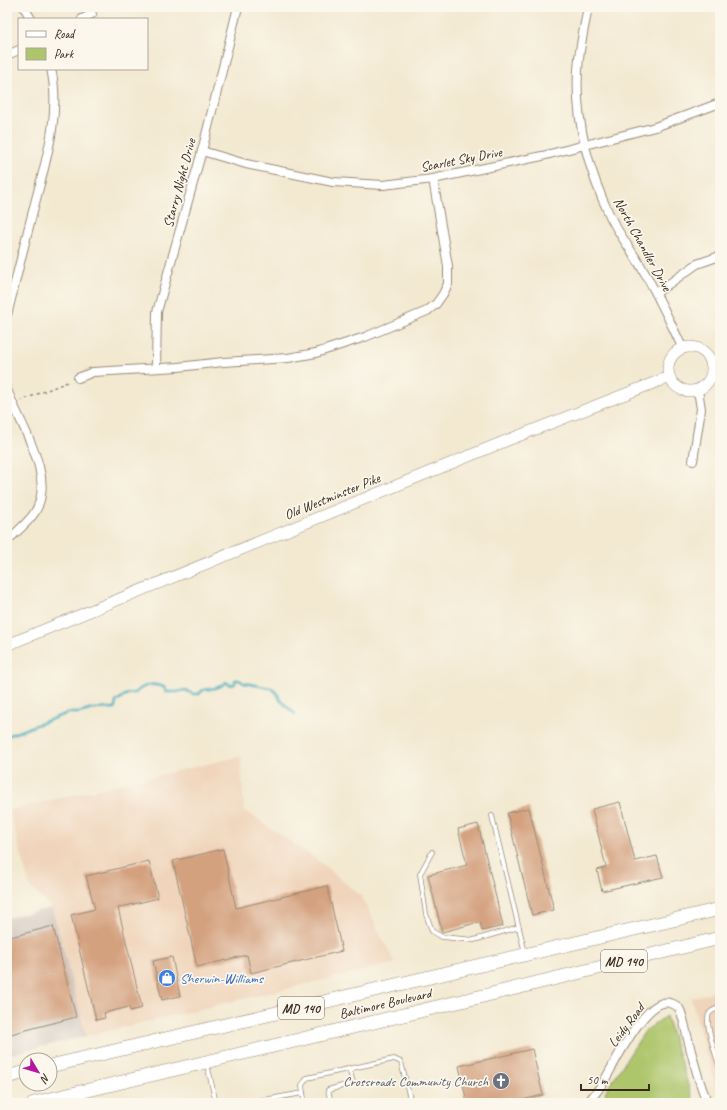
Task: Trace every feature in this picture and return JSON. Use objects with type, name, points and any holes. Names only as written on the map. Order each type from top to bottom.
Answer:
[{"type":"highway","name":"Baltimore Boulevard","points":[[58,1064],[720,909]]},
{"type":"highway","name":"Baltimore Boulevard","points":[[34,1103],[720,938]]},
{"type":"highway","points":[[7,1077],[18,1074]]},
{"type":"main road","points":[[689,347],[698,348],[715,358],[713,371],[709,381],[702,388],[691,392],[681,390],[672,383],[668,373],[669,363],[673,355],[683,349],[689,347]]},
{"type":"main road","name":"Old Westminster Pike","points":[[7,645],[494,446],[670,377]]},
{"type":"street","points":[[24,7],[30,18]]},
{"type":"street","name":"Starry Night Drive","points":[[156,368],[157,312],[202,151],[238,7]]},
{"type":"street","name":"North Chandler Drive","points":[[588,7],[579,59],[580,106],[585,145],[595,180],[610,216],[656,293],[683,349]]},
{"type":"street","points":[[84,18],[92,14]]},
{"type":"street","points":[[7,55],[18,50]]},
{"type":"street","points":[[7,315],[45,164],[52,128],[53,88],[51,70]]},
{"type":"street","name":"Scarlet Sky Drive","points":[[202,151],[246,164],[333,182],[383,186],[433,179],[542,156],[655,127],[720,103]]},
{"type":"street","points":[[78,378],[92,372],[288,358],[316,353],[365,337],[427,311],[436,304],[448,284],[448,266],[433,179]]},
{"type":"street","points":[[656,293],[697,264],[720,256]]},
{"type":"street","points":[[7,389],[10,406],[33,448],[38,464],[42,488],[41,498],[34,513],[7,541]]},
{"type":"street","points":[[693,461],[700,409],[698,390]]},
{"type":"street","name":"Leidy Road","points":[[590,1102],[605,1080],[626,1041],[644,1017],[661,1004],[668,1002],[679,1008],[685,1023],[691,1052],[708,1103]]},
{"type":"lane","points":[[492,816],[526,955]]},
{"type":"lane","points":[[432,852],[420,874],[426,914],[432,931],[442,937],[474,940],[519,928]]},
{"type":"lane","points":[[720,1008],[713,1009],[709,1015],[708,1024],[720,1070]]},
{"type":"lane","points":[[305,1103],[302,1085],[307,1078],[394,1059],[401,1062],[403,1067],[411,1103]]},
{"type":"lane","points":[[207,1062],[216,1103]]},
{"type":"lane","points":[[331,1103],[328,1090],[353,1083],[349,1068]]},
{"type":"lane","points":[[247,1103],[303,1093]]},
{"type":"path","points":[[10,406],[78,378]]},
{"type":"shaded area","points":[[241,756],[244,810],[315,858],[361,896],[395,963],[7,1055],[7,918],[52,908],[30,887],[9,810]]},
{"type":"shaded area","points":[[52,908],[86,1036],[7,1055],[7,918]]},
{"type":"shaded area","points":[[720,990],[720,1101],[691,998]]},
{"type":"green space","points":[[666,1016],[694,1103],[609,1103],[605,1092],[645,1031]]},
{"type":"building","points":[[620,802],[635,861],[657,856],[663,877],[602,891],[597,870],[606,867],[592,809]]},
{"type":"building","points":[[529,808],[554,910],[532,915],[507,813]]},
{"type":"building","points":[[478,824],[503,926],[482,931],[480,922],[442,932],[428,875],[467,865],[458,829]]},
{"type":"building","points":[[223,849],[236,908],[327,886],[342,951],[251,973],[247,955],[197,967],[173,861]]},
{"type":"building","points":[[149,861],[158,898],[118,908],[142,1008],[130,1011],[129,1007],[104,1013],[105,1018],[96,1020],[71,915],[95,909],[86,876]]},
{"type":"building","points":[[53,926],[76,1017],[7,1035],[7,938]]},
{"type":"building","name":"Sherwin-Williams","points":[[172,957],[180,996],[162,1000],[153,961]]},
{"type":"building","name":"Crossroads Community Church","points":[[532,1049],[543,1095],[510,1103],[467,1103],[459,1066]]},
{"type":"waterway","points":[[7,736],[68,713],[79,713],[93,709],[115,708],[116,702],[125,695],[135,693],[149,685],[164,687],[166,692],[185,690],[193,694],[199,694],[203,690],[219,687],[226,682],[230,685],[235,684],[235,680],[239,680],[244,683],[271,688],[277,693],[280,700],[295,714]]},
{"type":"place","name":"Sherwin-Williams","points":[[167,978]]},
{"type":"place","name":"Crossroads Community Church","points":[[501,1081]]}]
